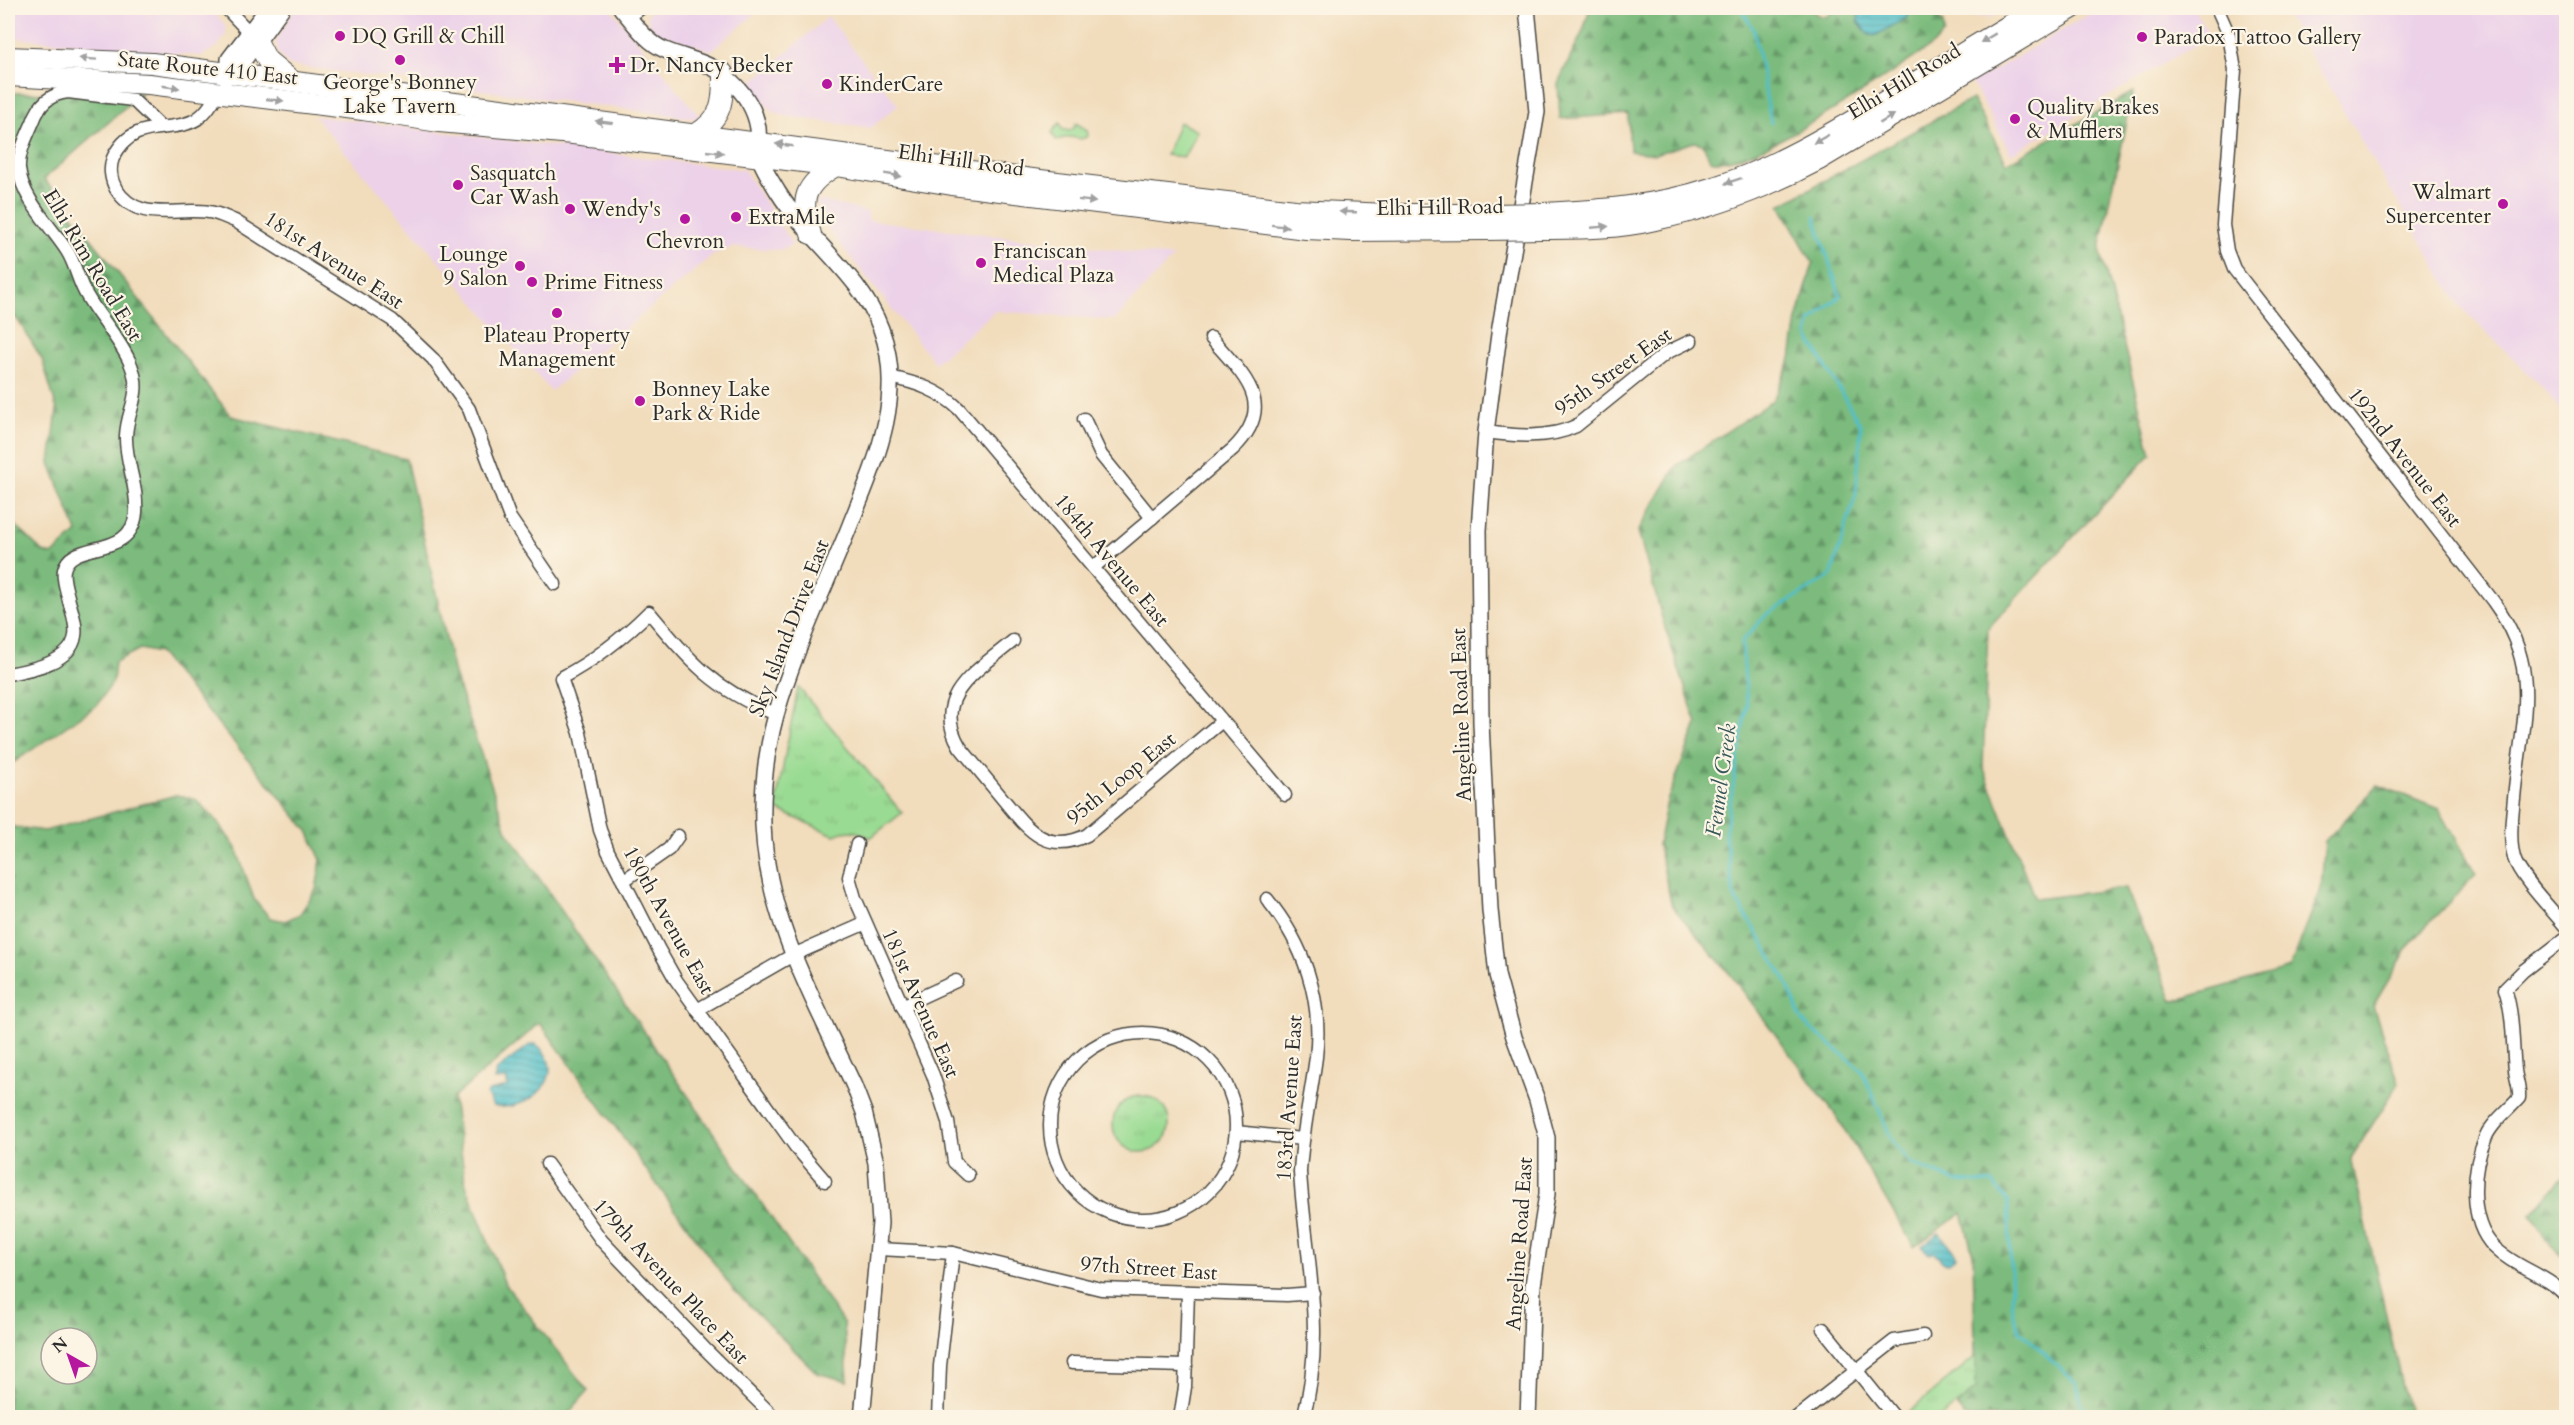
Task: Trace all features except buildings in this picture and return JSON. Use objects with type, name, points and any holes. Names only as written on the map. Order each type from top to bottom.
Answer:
[{"type":"highway","name":"Elhi Hill Road","points":[[759,149],[836,166],[952,185],[1306,229],[1362,231],[1488,222],[1542,221],[1648,204],[1710,189],[1747,176],[1787,158],[1828,135],[2038,8]]},
{"type":"highway","name":"Elhi Hill Road","points":[[1542,221],[1598,228],[1654,221],[1748,192],[1781,179],[1839,148],[2073,8]]},
{"type":"highway","points":[[253,36],[267,60],[291,80]]},
{"type":"highway","name":"State Route 410 East","points":[[8,57],[152,63],[291,80],[696,134],[759,149]]},
{"type":"highway","points":[[696,134],[705,128],[720,111],[723,101],[723,73]]},
{"type":"highway","name":"State Route 410 East","points":[[8,76],[148,84],[363,110],[439,122],[759,149]]},
{"type":"highway","name":"Elhi Hill Road","points":[[759,149],[1295,210],[1389,214],[1488,222]]},
{"type":"highway","points":[[811,234],[805,216],[806,196],[814,180],[836,166]]},
{"type":"street","points":[[226,8],[253,36]]},
{"type":"street","points":[[217,94],[229,73],[242,64],[253,36],[268,8]]},
{"type":"street","points":[[253,36],[282,8]]},
{"type":"street","name":"Angeline Road East","points":[[1527,8],[1538,112],[1500,327],[1486,432],[1479,538],[1481,723],[1490,910],[1497,975],[1547,1138],[1547,1194],[1533,1286],[1528,1418]]},
{"type":"street","name":"192nd Avenue East","points":[[2217,8],[2229,34],[2235,69],[2223,225],[2230,259],[2234,269],[2493,601],[2513,632],[2521,653],[2526,688],[2511,826],[2514,858],[2521,872],[2566,927]]},
{"type":"street","points":[[630,11],[651,42],[665,50],[698,60],[723,73]]},
{"type":"street","name":"Sky Island Drive East","points":[[723,73],[748,100],[757,126],[759,149],[777,191],[868,301],[881,328],[888,350],[890,404],[886,426],[873,467],[797,655],[776,714],[767,753],[763,824],[766,863],[781,927],[854,1086],[872,1139],[879,1192],[879,1249],[862,1418]]},
{"type":"street","name":"Elhi Rim Road East","points":[[8,674],[50,662],[69,649],[74,642],[75,627],[64,579],[66,563],[78,553],[106,548],[118,540],[132,525],[136,510],[126,437],[136,396],[131,365],[85,293],[67,250],[28,195],[19,171],[20,155],[38,108],[58,93],[68,92],[133,100],[160,126]]},
{"type":"street","name":"181st Avenue East","points":[[217,94],[209,109],[198,118],[189,123],[160,126],[142,131],[117,152],[110,166],[115,186],[121,195],[133,206],[151,213],[202,211],[223,216],[261,235],[392,320],[408,333],[433,358],[469,409],[510,518],[555,584]]},
{"type":"street","points":[[1094,567],[1233,449],[1252,424],[1256,407],[1252,390],[1211,338]]},
{"type":"street","name":"95th Street East","points":[[1486,432],[1526,435],[1567,430],[1576,426],[1666,353],[1691,341]]},
{"type":"street","name":"184th Avenue East","points":[[890,377],[913,382],[948,399],[1094,567],[1285,795]]},
{"type":"street","points":[[1084,419],[1101,455],[1152,518]]},
{"type":"street","name":"180th Avenue East","points":[[776,714],[741,699],[706,675],[687,658],[649,612],[611,648],[561,678],[580,733],[600,830],[623,881],[659,950],[697,1010],[795,1146],[825,1181]]},
{"type":"street","name":"95th Loop East","points":[[1013,641],[962,685],[951,702],[950,722],[954,737],[960,747],[1028,829],[1044,839],[1060,842],[1072,841],[1087,835],[1222,721]]},
{"type":"street","points":[[623,881],[669,849],[678,836]]},
{"type":"street","name":"181st Avenue East","points":[[857,844],[849,877],[864,924],[941,1098],[948,1122],[954,1162],[968,1175]]},
{"type":"street","name":"183rd Avenue East","points":[[1267,899],[1288,926],[1299,948],[1314,994],[1317,1021],[1316,1058],[1302,1139],[1301,1188],[1313,1293],[1315,1359],[1303,1418]]},
{"type":"street","points":[[697,1010],[793,955],[864,924]]},
{"type":"street","points":[[2566,938],[2523,971],[2505,989],[2510,1005],[2519,1098],[2486,1136],[2476,1176],[2476,1214],[2482,1232],[2494,1247],[2533,1274],[2553,1283],[2566,1296]]},
{"type":"street","points":[[902,1006],[956,981]]},
{"type":"street","points":[[1142,1032],[1169,1036],[1183,1042],[1204,1055],[1214,1065],[1234,1103],[1236,1131],[1230,1160],[1221,1176],[1204,1196],[1180,1211],[1150,1219],[1131,1218],[1097,1206],[1073,1187],[1065,1177],[1054,1153],[1050,1122],[1052,1106],[1059,1085],[1074,1063],[1109,1039],[1142,1032]]},
{"type":"street","points":[[1236,1131],[1302,1139]]},
{"type":"street","name":"179th Avenue Place East","points":[[547,1164],[602,1240],[704,1348],[775,1418]]},
{"type":"street","name":"97th Street East","points":[[879,1249],[953,1253],[1080,1286],[1101,1289],[1287,1295],[1313,1293]]},
{"type":"street","points":[[938,1418],[940,1366],[953,1253]]},
{"type":"street","points":[[1180,1418],[1186,1366],[1188,1292]]},
{"type":"street","points":[[1823,1329],[1895,1418]]},
{"type":"street","points":[[1796,1418],[1894,1341],[1923,1336]]},
{"type":"street","points":[[1072,1363],[1186,1366]]},
{"type":"shaded area","points":[[8,8],[210,8],[225,25],[226,35],[217,47],[201,56],[8,37]]},
{"type":"shaded area","points":[[295,8],[610,8],[702,119],[289,65],[278,53],[276,42]]},
{"type":"shaded area","points":[[655,8],[762,8],[711,51],[656,32],[649,23],[647,15]]},
{"type":"shaded area","points":[[1945,8],[2006,8],[1991,17],[1971,17]]},
{"type":"shaded area","points":[[2100,8],[2193,8],[2210,36],[2011,154],[1972,83]]},
{"type":"shaded area","points":[[2282,8],[2566,8],[2566,420],[2549,394],[2459,305]]},
{"type":"shaded area","points":[[828,17],[898,105],[871,128],[785,116],[773,112],[748,85]]},
{"type":"shaded area","points":[[314,116],[744,170],[793,245],[779,250],[733,247],[714,254],[551,391]]},
{"type":"shaded area","points":[[817,200],[868,212],[868,220],[1173,257],[1115,320],[995,311],[935,363],[820,219]]},
{"type":"green space","points":[[1590,8],[1811,8],[1816,14],[1825,17],[1838,8],[1930,8],[1943,23],[1944,33],[1933,45],[1887,76],[1788,136],[1756,151],[1729,160],[1710,160],[1703,144],[1694,142],[1655,154],[1630,151],[1628,114],[1560,119],[1558,83],[1583,31]]},
{"type":"green space","points":[[2133,92],[2100,249],[2151,454],[1988,628],[1983,767],[2035,899],[2126,888],[2173,1001],[2290,968],[2321,889],[2325,841],[2378,785],[2439,809],[2476,874],[2412,941],[2373,1006],[2399,1083],[2351,1158],[2406,1404],[2412,1417],[1965,1417],[1956,1406],[1976,1389],[1973,1254],[1962,1213],[1914,1247],[1837,1117],[1734,979],[1672,906],[1658,845],[1667,801],[1697,724],[1663,621],[1638,531],[1676,466],[1773,400],[1791,359],[1797,320],[1813,263],[1780,205],[1972,99],[2007,163]]},
{"type":"green space","points":[[8,93],[142,93],[44,179],[231,416],[406,459],[454,674],[507,831],[844,1324],[848,1381],[817,1373],[732,1288],[540,1023],[453,1098],[466,1185],[505,1284],[588,1391],[565,1417],[8,1417],[8,821],[13,827],[45,831],[176,795],[195,799],[217,821],[236,848],[254,899],[270,918],[285,921],[300,914],[316,890],[321,860],[308,831],[159,653],[140,649],[115,662],[113,682],[96,706],[8,766],[8,518],[43,552],[52,555],[77,532],[50,463],[57,410],[42,359],[18,320],[8,311]]},
{"type":"green space","points":[[1179,122],[1197,131],[1184,157],[1166,155]]},
{"type":"green space","points":[[1060,123],[1062,129],[1069,131],[1076,123],[1087,130],[1088,136],[1082,139],[1070,137],[1056,140],[1052,132]]},
{"type":"green space","points":[[798,687],[902,813],[870,838],[852,831],[834,835],[775,809]]},
{"type":"green space","points":[[1141,1096],[1152,1098],[1161,1104],[1167,1113],[1169,1124],[1167,1135],[1161,1144],[1152,1150],[1141,1152],[1130,1150],[1121,1144],[1115,1135],[1113,1124],[1115,1113],[1121,1104],[1130,1098]]},
{"type":"green space","points":[[2566,1174],[2566,1259],[2551,1246],[2531,1214]]},
{"type":"green space","points":[[1976,1356],[1976,1389],[1941,1417],[1903,1417]]},
{"type":"water","points":[[1859,8],[1904,8],[1908,17],[1875,36],[1868,34],[1858,21]]},
{"type":"water","points":[[531,1044],[536,1044],[546,1056],[550,1068],[548,1079],[541,1090],[519,1104],[506,1107],[493,1106],[487,1095],[489,1091],[507,1087],[507,1079],[495,1080],[497,1070]]},
{"type":"water","points":[[1939,1233],[1955,1253],[1956,1257],[1949,1263],[1943,1262],[1933,1252],[1929,1254],[1922,1246]]},
{"type":"waterway","name":"Fennel Creek","points":[[1741,8],[1754,30],[1771,123]]},
{"type":"waterway","name":"Fennel Creek","points":[[1815,217],[1840,296],[1810,322],[1808,336],[1861,426],[1856,494],[1831,576],[1766,615],[1742,641],[1747,704],[1725,834],[1734,896],[1786,981],[1802,1021],[1862,1071],[1893,1142],[1911,1163],[1955,1181],[1993,1183],[2008,1202],[2013,1315],[2020,1331],[2077,1384],[2084,1418]]},
{"type":"place","name":"DQ Grill & Chill","points":[[340,36]]},
{"type":"place","name":"Paradox Tattoo Gallery","points":[[2142,37]]},
{"type":"place","name":"George's Bonney Lake Tavern","points":[[400,60]]},
{"type":"place","name":"Dr. Nancy Becker","points":[[617,65]]},
{"type":"place","name":"KinderCare","points":[[827,84]]},
{"type":"place","name":"Quality Brakes & Mufflers","points":[[2015,119]]},
{"type":"place","name":"Sasquatch Car Wash","points":[[458,185]]},
{"type":"place","name":"Walmart Supercenter","points":[[2503,204]]},
{"type":"place","name":"Wendy's","points":[[570,209]]},
{"type":"place","name":"ExtraMile","points":[[736,217]]},
{"type":"place","name":"Chevron","points":[[685,219]]},
{"type":"place","name":"Franciscan Medical Plaza","points":[[981,263]]},
{"type":"place","name":"Lounge 9 Salon","points":[[520,266]]},
{"type":"place","name":"Prime Fitness","points":[[532,282]]},
{"type":"place","name":"Plateau Property Management","points":[[557,313]]},
{"type":"place","name":"Bonney Lake Park & Ride","points":[[640,401]]}]
